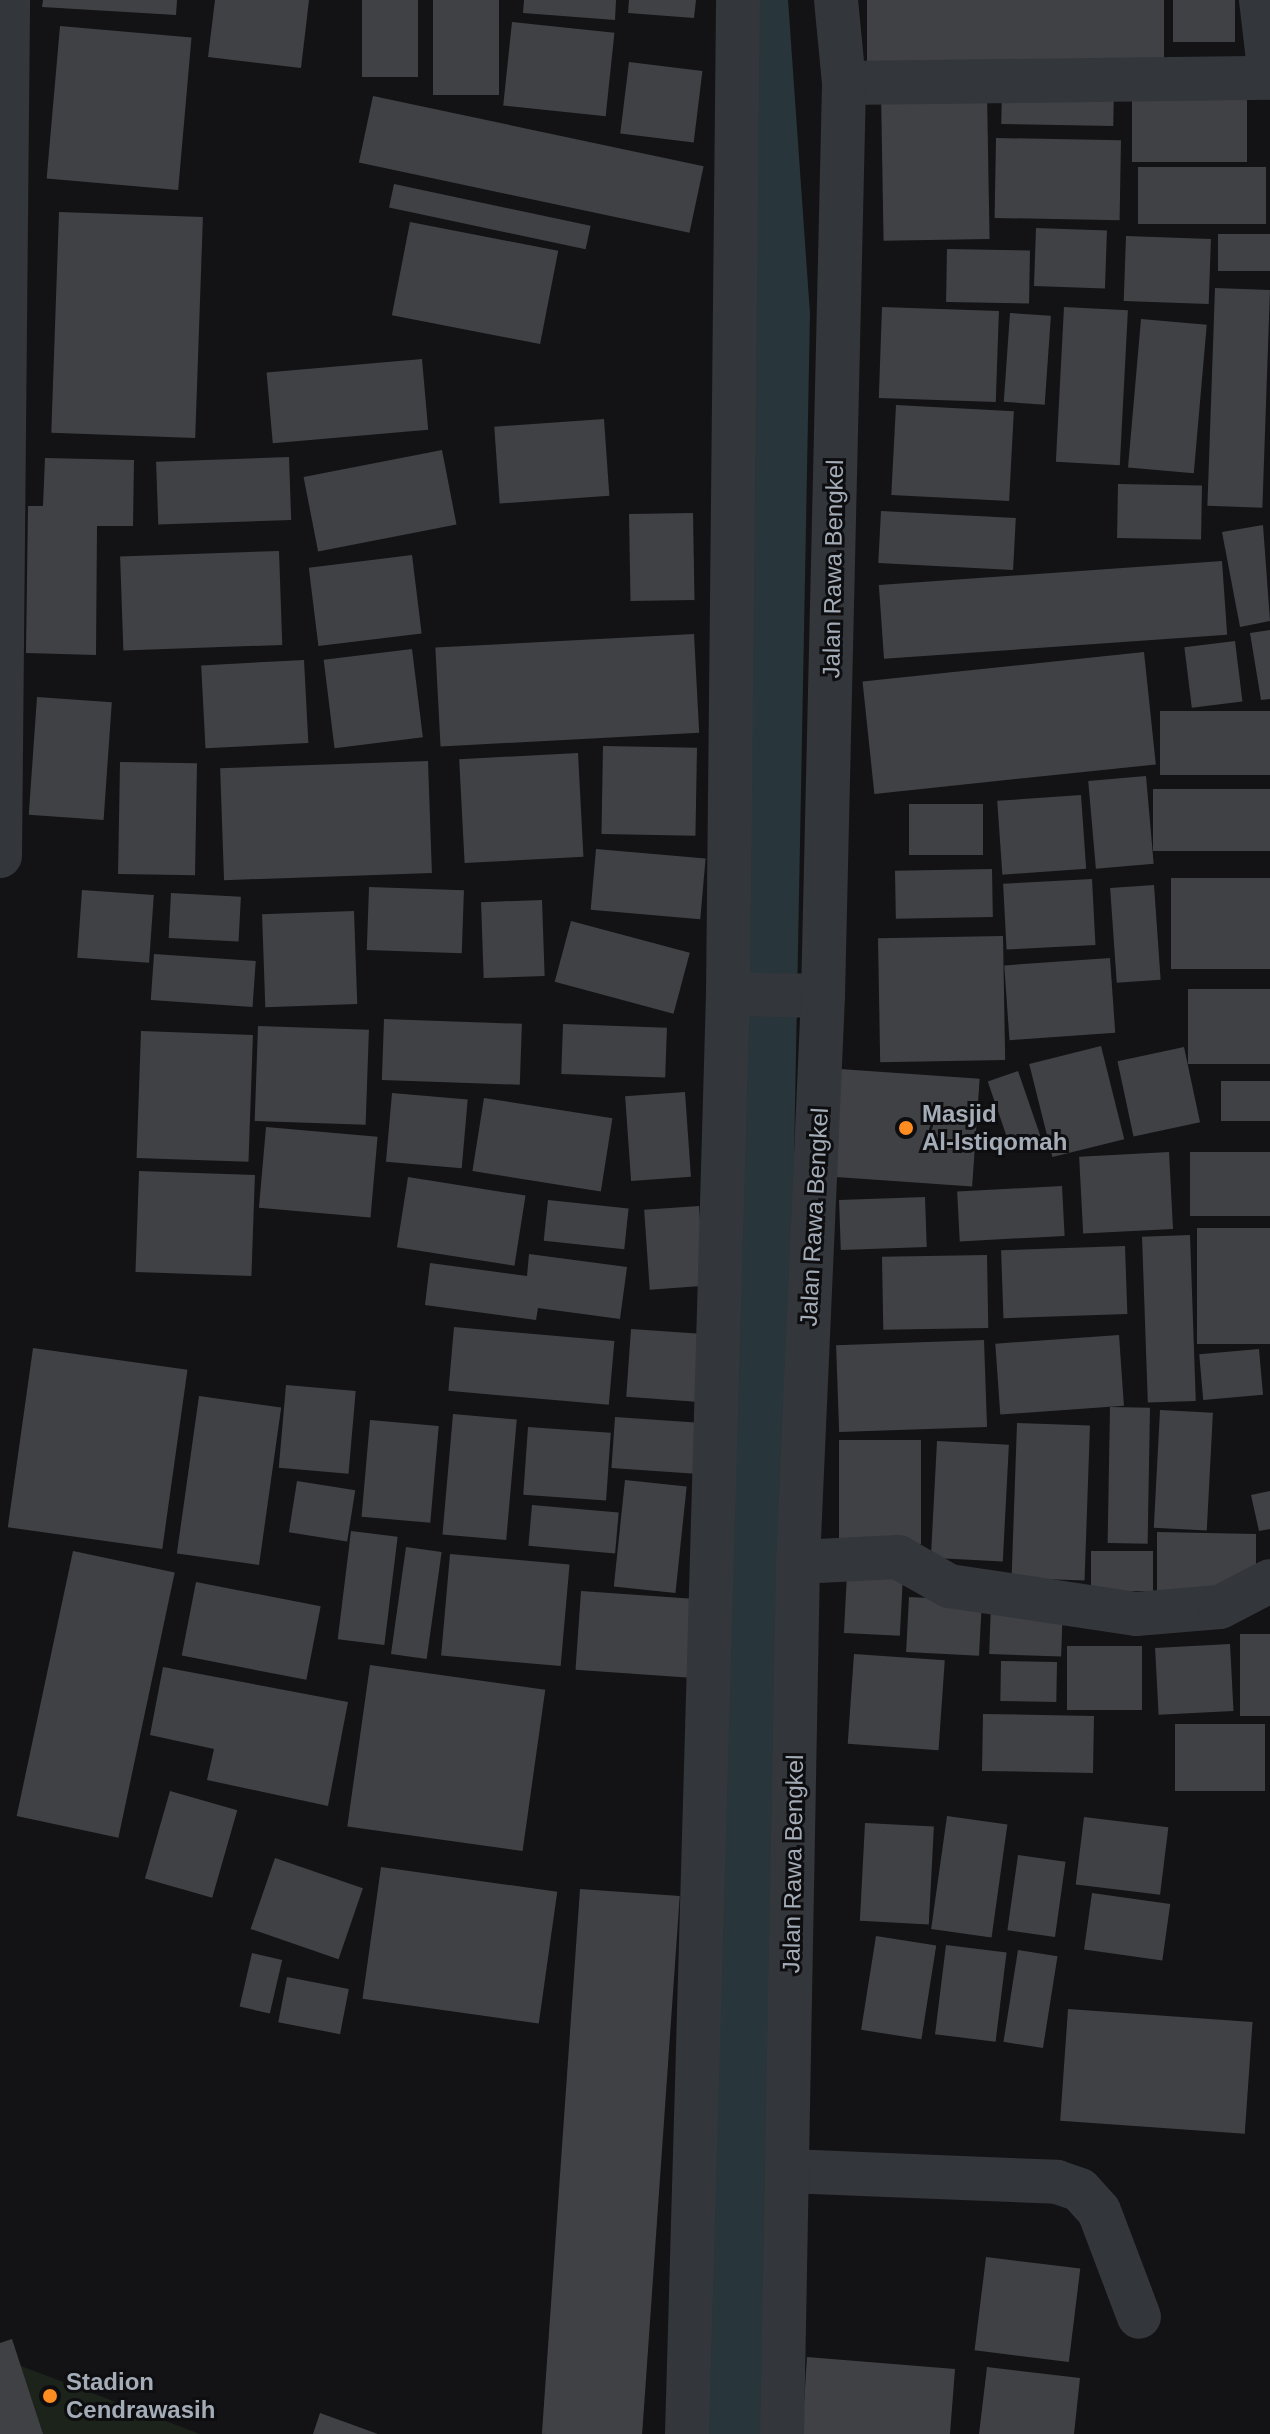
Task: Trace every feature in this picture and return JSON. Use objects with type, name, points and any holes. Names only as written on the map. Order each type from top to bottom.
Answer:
[{"type":"street","points":[[0,831],[8,0]]},
{"type":"street","points":[[687,2434],[739,994],[738,0]]},
{"type":"street","name":"Jalan Rawa Bengkel","points":[[782,2434],[812,996],[844,83],[836,0]]},
{"type":"street","points":[[844,83],[1270,77],[1261,0]]},
{"type":"street","points":[[739,994],[812,996]]},
{"type":"street","points":[[798,1562],[898,1557],[949,1586],[1136,1614],[1220,1607],[1270,1581]]},
{"type":"street","points":[[788,2171],[1057,2182],[1080,2190],[1099,2211],[1139,2317]]},
{"type":"shaded area","name":"Stadion Cendrawasih","points":[[0,2358],[200,2434],[0,2434]]},
{"type":"building","points":[[43,0],[177,0],[176,15],[42,7]]},
{"type":"building","points":[[215,0],[309,0],[301,68],[208,57]]},
{"type":"building","points":[[362,0],[418,0],[418,77],[362,77]]},
{"type":"building","points":[[433,0],[499,0],[499,95],[433,95]]},
{"type":"building","points":[[524,0],[616,0],[615,20],[523,13]]},
{"type":"building","points":[[629,0],[696,0],[694,18],[628,13]]},
{"type":"building","points":[[867,0],[1164,0],[1164,64],[867,64]]},
{"type":"building","points":[[1173,0],[1235,0],[1235,42],[1173,42]]},
{"type":"building","points":[[512,22],[614,33],[606,116],[503,106]]},
{"type":"building","points":[[60,26],[191,38],[178,190],[47,178]]},
{"type":"building","points":[[629,62],[702,71],[694,142],[620,133]]},
{"type":"building","points":[[1002,83],[1114,85],[1113,126],[1001,124]]},
{"type":"building","points":[[1132,85],[1247,85],[1247,162],[1132,162]]},
{"type":"building","points":[[987,92],[990,239],[884,241],[881,94]]},
{"type":"building","points":[[373,96],[704,166],[689,233],[359,163]]},
{"type":"building","points":[[996,138],[1121,140],[1120,220],[995,218]]},
{"type":"building","points":[[1138,167],[1266,167],[1266,224],[1138,224]]},
{"type":"building","points":[[394,184],[591,226],[586,249],[389,207]]},
{"type":"building","points":[[59,212],[203,217],[195,438],[51,433]]},
{"type":"building","points":[[410,222],[558,251],[540,344],[392,315]]},
{"type":"building","points":[[1036,228],[1107,230],[1105,288],[1034,286]]},
{"type":"building","points":[[1218,234],[1270,234],[1270,271],[1218,271]]},
{"type":"building","points":[[1126,236],[1211,239],[1209,304],[1124,301]]},
{"type":"building","points":[[947,249],[1030,250],[1029,303],[946,302]]},
{"type":"building","points":[[1215,288],[1270,290],[1262,508],[1207,506]]},
{"type":"building","points":[[882,307],[999,311],[996,402],[879,398]]},
{"type":"building","points":[[1064,307],[1128,310],[1120,465],[1056,462]]},
{"type":"building","points":[[1010,313],[1051,316],[1045,405],[1004,402]]},
{"type":"building","points":[[1141,319],[1207,325],[1194,473],[1128,467]]},
{"type":"building","points":[[422,359],[428,430],[273,443],[267,373]]},
{"type":"building","points":[[896,405],[1014,411],[1009,501],[891,495]]},
{"type":"building","points":[[604,419],[609,496],[500,503],[494,427]]},
{"type":"building","points":[[442,450],[457,525],[318,552],[304,477]]},
{"type":"building","points":[[289,457],[291,520],[158,525],[156,462]]},
{"type":"building","points":[[45,458],[134,460],[133,526],[97,526],[96,655],[26,653],[28,506],[43,506]]},
{"type":"building","points":[[1118,484],[1202,485],[1201,539],[1117,538]]},
{"type":"building","points":[[881,511],[1016,518],[1013,570],[878,563]]},
{"type":"building","points":[[693,513],[695,600],[631,601],[629,514]]},
{"type":"building","points":[[1263,525],[1270,621],[1240,627],[1222,532]]},
{"type":"building","points":[[279,551],[282,645],[123,650],[120,557]]},
{"type":"building","points":[[412,555],[422,633],[318,646],[309,568]]},
{"type":"building","points":[[1222,561],[1227,635],[884,659],[879,585]]},
{"type":"building","points":[[1270,630],[1270,699],[1261,700],[1250,633]]},
{"type":"building","points":[[694,634],[699,733],[441,746],[435,648]]},
{"type":"building","points":[[1235,641],[1242,702],[1192,708],[1184,647]]},
{"type":"building","points":[[412,649],[423,737],[335,748],[324,660]]},
{"type":"building","points":[[1144,652],[1156,764],[874,794],[863,682]]},
{"type":"building","points":[[304,660],[308,743],[205,748],[201,665]]},
{"type":"building","points":[[37,697],[112,702],[104,820],[29,815]]},
{"type":"building","points":[[1160,711],[1270,711],[1270,775],[1160,775]]},
{"type":"building","points":[[603,746],[697,748],[695,836],[601,834]]},
{"type":"building","points":[[578,753],[583,857],[465,863],[459,759]]},
{"type":"building","points":[[428,761],[432,873],[224,880],[220,768]]},
{"type":"building","points":[[120,762],[197,763],[195,875],[118,874]]},
{"type":"building","points":[[1146,776],[1154,864],[1096,869],[1088,781]]},
{"type":"building","points":[[1153,789],[1270,789],[1270,851],[1153,851]]},
{"type":"building","points":[[1081,795],[1086,869],[1002,875],[997,801]]},
{"type":"building","points":[[909,804],[983,804],[983,855],[909,855]]},
{"type":"building","points":[[596,849],[706,859],[700,919],[591,910]]},
{"type":"building","points":[[992,869],[993,917],[896,919],[895,871]]},
{"type":"building","points":[[1171,878],[1270,878],[1270,969],[1171,969]]},
{"type":"building","points":[[1092,879],[1095,945],[1007,950],[1003,884]]},
{"type":"building","points":[[1154,885],[1161,980],[1117,983],[1110,888]]},
{"type":"building","points":[[369,887],[464,890],[462,953],[367,950]]},
{"type":"building","points":[[82,890],[154,895],[149,963],[77,958]]},
{"type":"building","points":[[171,893],[241,897],[239,942],[169,938]]},
{"type":"building","points":[[542,900],[545,976],[484,978],[481,902]]},
{"type":"building","points":[[354,911],[357,1004],[265,1007],[262,914]]},
{"type":"building","points":[[571,921],[690,953],[674,1014],[555,982]]},
{"type":"building","points":[[1003,936],[1005,1060],[880,1062],[878,938]]},
{"type":"building","points":[[154,954],[256,961],[253,1007],[151,1000]]},
{"type":"building","points":[[1110,958],[1115,1033],[1009,1040],[1004,965]]},
{"type":"building","points":[[1188,989],[1270,989],[1270,1064],[1188,1064]]},
{"type":"building","points":[[384,1019],[522,1024],[520,1085],[382,1080]]},
{"type":"building","points":[[563,1024],[667,1028],[665,1078],[561,1074]]},
{"type":"building","points":[[258,1026],[369,1030],[366,1125],[255,1121]]},
{"type":"building","points":[[141,1031],[253,1035],[248,1162],[137,1158]]},
{"type":"building","points":[[1101,1046],[1124,1139],[1052,1157],[1029,1064]]},
{"type":"building","points":[[1184,1047],[1200,1122],[1133,1136],[1117,1061]]},
{"type":"building","name":"Masjid Al-Istiqomah","points":[[840,1069],[980,1079],[972,1187],[832,1177]]},
{"type":"building","points":[[1018,1071],[1040,1136],[1010,1147],[988,1081]]},
{"type":"building","points":[[1221,1081],[1270,1081],[1270,1121],[1221,1121]]},
{"type":"building","points":[[685,1092],[691,1177],[631,1181],[625,1096]]},
{"type":"building","points":[[392,1093],[468,1100],[462,1168],[386,1162]]},
{"type":"building","points":[[484,1098],[612,1118],[601,1191],[472,1171]]},
{"type":"building","points":[[266,1127],[378,1137],[371,1217],[259,1208]]},
{"type":"building","points":[[1169,1152],[1173,1229],[1083,1234],[1079,1157]]},
{"type":"building","points":[[1190,1152],[1270,1152],[1270,1216],[1190,1216]]},
{"type":"building","points":[[139,1171],[255,1175],[251,1276],[135,1272]]},
{"type":"building","points":[[408,1177],[526,1196],[514,1266],[397,1247]]},
{"type":"building","points":[[1062,1186],[1065,1236],[960,1241],[957,1191]]},
{"type":"building","points":[[925,1197],[927,1247],[841,1250],[839,1200]]},
{"type":"building","points":[[548,1200],[629,1208],[624,1249],[544,1241]]},
{"type":"building","points":[[699,1206],[705,1286],[650,1290],[644,1210]]},
{"type":"building","points":[[1197,1228],[1270,1228],[1270,1344],[1197,1344]]},
{"type":"building","points":[[1190,1235],[1196,1401],[1148,1403],[1142,1237]]},
{"type":"building","points":[[1125,1246],[1127,1314],[1003,1318],[1001,1250]]},
{"type":"building","points":[[529,1254],[627,1267],[620,1319],[538,1308],[536,1320],[425,1305],[430,1263],[527,1276]]},
{"type":"building","points":[[987,1255],[988,1328],[883,1330],[882,1257]]},
{"type":"building","points":[[454,1327],[614,1341],[609,1405],[448,1391]]},
{"type":"building","points":[[631,1329],[704,1334],[699,1402],[626,1397]]},
{"type":"building","points":[[1119,1335],[1124,1406],[1000,1414],[995,1344]]},
{"type":"building","points":[[984,1340],[987,1427],[839,1432],[836,1345]]},
{"type":"building","points":[[33,1348],[187,1370],[162,1549],[8,1527]]},
{"type":"building","points":[[1259,1349],[1263,1395],[1203,1400],[1199,1354]]},
{"type":"building","points":[[286,1385],[356,1391],[348,1474],[279,1468]]},
{"type":"building","points":[[199,1396],[281,1408],[259,1565],[177,1553]]},
{"type":"building","points":[[1110,1407],[1150,1408],[1148,1544],[1108,1543]]},
{"type":"building","points":[[1160,1410],[1213,1413],[1207,1531],[1154,1528]]},
{"type":"building","points":[[453,1414],[517,1420],[506,1540],[442,1535]]},
{"type":"building","points":[[615,1417],[699,1423],[695,1474],[611,1468]]},
{"type":"building","points":[[370,1420],[439,1426],[430,1523],[362,1517]]},
{"type":"building","points":[[1017,1423],[1090,1426],[1085,1580],[1012,1578]]},
{"type":"building","points":[[528,1427],[611,1433],[606,1501],[523,1495]]},
{"type":"building","points":[[839,1440],[921,1440],[921,1544],[839,1544]]},
{"type":"building","points":[[937,1441],[1009,1445],[1003,1562],[931,1558]]},
{"type":"building","points":[[625,1480],[687,1486],[675,1593],[614,1586]]},
{"type":"building","points":[[297,1481],[355,1490],[347,1542],[289,1532]]},
{"type":"building","points":[[1270,1491],[1270,1529],[1259,1531],[1251,1495]]},
{"type":"building","points":[[532,1505],[619,1513],[615,1553],[528,1546]]},
{"type":"building","points":[[351,1531],[398,1537],[384,1645],[338,1639]]},
{"type":"building","points":[[1157,1532],[1256,1534],[1256,1586],[1157,1597]]},
{"type":"building","points":[[406,1547],[442,1552],[427,1659],[391,1654]]},
{"type":"building","points":[[73,1551],[175,1573],[118,1838],[17,1816]]},
{"type":"building","points":[[1091,1551],[1153,1551],[1153,1591],[1091,1591]]},
{"type":"building","points":[[450,1554],[570,1564],[561,1666],[441,1656]]},
{"type":"building","points":[[847,1574],[903,1577],[900,1636],[844,1633]]},
{"type":"building","points":[[196,1582],[321,1606],[306,1680],[182,1656]]},
{"type":"building","points":[[581,1591],[696,1599],[690,1678],[575,1670]]},
{"type":"building","points":[[909,1597],[982,1601],[979,1656],[906,1652]]},
{"type":"building","points":[[991,1602],[1063,1605],[1061,1656],[989,1654]]},
{"type":"building","points":[[1240,1634],[1270,1634],[1270,1716],[1240,1716]]},
{"type":"building","points":[[1230,1644],[1234,1711],[1159,1715],[1155,1648]]},
{"type":"building","points":[[1067,1646],[1142,1646],[1142,1710],[1067,1710]]},
{"type":"building","points":[[854,1654],[945,1660],[939,1750],[848,1744]]},
{"type":"building","points":[[1001,1661],[1057,1662],[1056,1702],[1000,1701]]},
{"type":"building","points":[[370,1665],[545,1690],[523,1851],[347,1826]]},
{"type":"building","points":[[163,1667],[348,1702],[328,1806],[207,1780],[214,1749],[150,1735]]},
{"type":"building","points":[[983,1714],[1094,1716],[1093,1773],[982,1771]]},
{"type":"building","points":[[1175,1724],[1265,1724],[1265,1791],[1175,1791]]},
{"type":"building","points":[[170,1791],[237,1810],[212,1898],[145,1878]]},
{"type":"building","points":[[947,1816],[1007,1824],[992,1937],[931,1929]]},
{"type":"building","points":[[1084,1817],[1168,1827],[1160,1895],[1076,1884]]},
{"type":"building","points":[[865,1823],[934,1827],[929,1924],[860,1921]]},
{"type":"building","points":[[1018,1855],[1066,1862],[1055,1937],[1007,1930]]},
{"type":"building","points":[[275,1858],[363,1888],[339,1959],[251,1929]]},
{"type":"building","points":[[381,1867],[557,1892],[539,2023],[362,1999]]},
{"type":"building","points":[[580,1889],[680,1896],[642,2434],[542,2434]]},
{"type":"building","points":[[1092,1893],[1170,1904],[1162,1960],[1084,1949]]},
{"type":"building","points":[[876,1936],[936,1946],[921,2039],[861,2030]]},
{"type":"building","points":[[946,1945],[1007,1952],[996,2042],[935,2034]]},
{"type":"building","points":[[1018,1950],[1058,1956],[1043,2048],[1003,2042]]},
{"type":"building","points":[[252,1953],[282,1960],[270,2014],[240,2007]]},
{"type":"building","points":[[287,1977],[349,1989],[340,2034],[278,2022]]},
{"type":"building","points":[[1068,2009],[1253,2022],[1245,2134],[1060,2121]]},
{"type":"building","points":[[986,2257],[1080,2269],[1069,2362],[975,2350]]},
{"type":"building","points":[[12,2339],[43,2434],[0,2434],[0,2343]]},
{"type":"building","points":[[807,2357],[955,2369],[950,2434],[802,2434]]},
{"type":"building","points":[[987,2367],[1080,2378],[1074,2434],[979,2434]]},
{"type":"building","points":[[320,2413],[378,2434],[313,2434]]},
{"type":"waterway","points":[[738,2434],[778,315],[756,0]]},
{"type":"place","name":"Masjid Al-Istiqomah","points":[[906,1128]]},
{"type":"place","name":"Stadion Cendrawasih","points":[[50,2396]]}]
